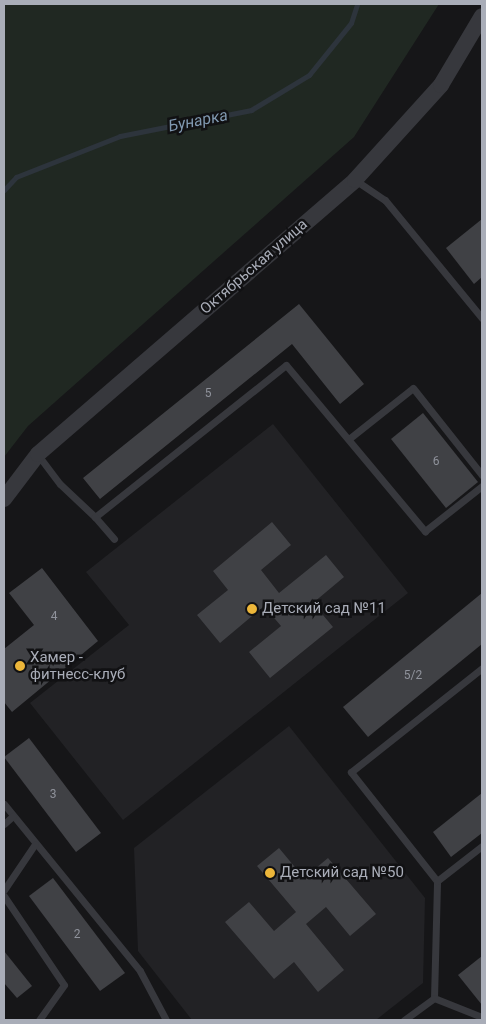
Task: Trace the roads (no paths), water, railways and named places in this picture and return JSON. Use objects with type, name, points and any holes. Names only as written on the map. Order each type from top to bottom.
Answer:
[{"type":"street","name":"Октябрьская улица","points":[[4,499],[38,454],[355,180],[441,85],[481,23]]},
{"type":"lane","points":[[355,180],[385,200],[482,318]]},
{"type":"lane","points":[[95,518],[286,365],[336,428],[350,438],[425,531],[482,486]]},
{"type":"lane","points":[[350,438],[413,388],[482,475]]},
{"type":"lane","points":[[38,454],[60,484],[114,539]]},
{"type":"lane","points":[[434,998],[438,881],[351,772],[482,668]]},
{"type":"lane","points":[[4,804],[140,971],[166,1020]]},
{"type":"lane","points":[[4,824],[13,816]]},
{"type":"lane","points":[[4,890],[35,844]]},
{"type":"lane","points":[[438,881],[482,846]]},
{"type":"lane","points":[[4,896],[64,985],[39,1020]]},
{"type":"lane","points":[[434,998],[482,1017]]},
{"type":"lane","points":[[404,1020],[434,998]]},
{"type":"waterway","name":"Бунарка","points":[[4,190],[16,177],[120,136],[251,110],[309,75],[351,23],[357,4]]},
{"type":"place","name":"Детский сад №11","points":[[252,609]]},
{"type":"place","name":"Хамер - фитнесс-клуб","points":[[20,666]]},
{"type":"place","name":"Детский сад №50","points":[[270,873]]}]
